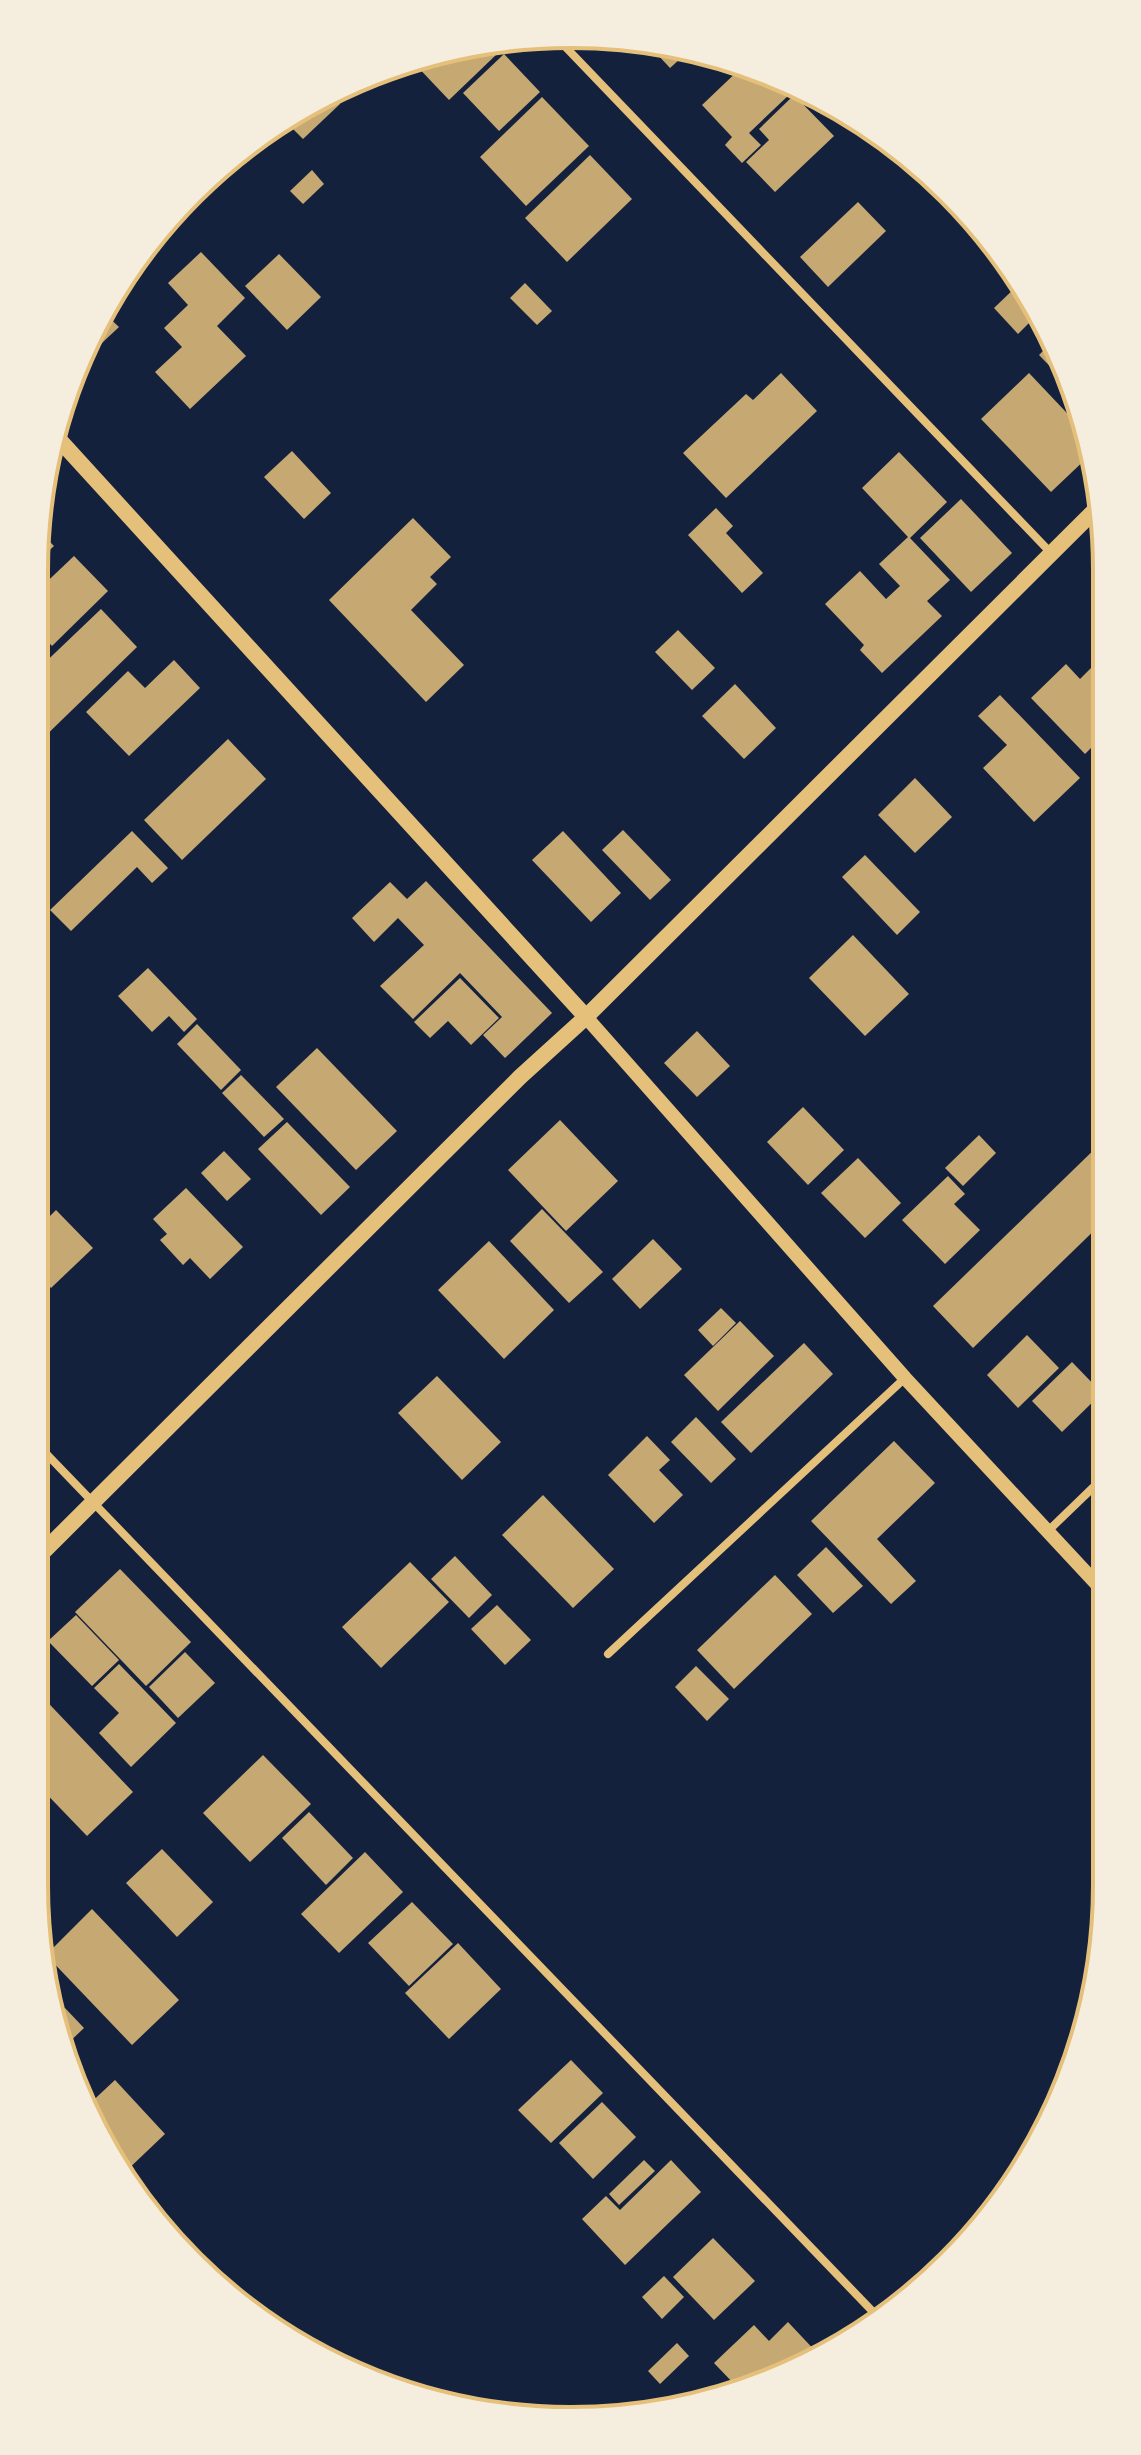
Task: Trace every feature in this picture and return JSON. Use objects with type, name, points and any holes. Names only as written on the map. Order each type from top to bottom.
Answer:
[{"type":"main road","points":[[64,445],[586,1017]]},
{"type":"main road","points":[[48,1547],[1090,515]]},
{"type":"street","points":[[567,48],[1052,553]]},
{"type":"street","points":[[586,1017],[905,1378],[1093,1580]]},
{"type":"street","points":[[608,1654],[905,1378]]},
{"type":"street","points":[[48,1456],[872,2311]]},
{"type":"street","points":[[1048,1531],[1093,1488]]},
{"type":"building","points":[[498,53],[498,53],[449,100],[421,70]]},
{"type":"building","points":[[504,54],[540,92],[499,131],[463,93]]},
{"type":"building","points":[[658,56],[679,60],[670,68]]},
{"type":"building","points":[[734,75],[788,96],[749,133],[761,145],[742,163],[725,145],[732,137],[702,105]]},
{"type":"building","points":[[542,97],[589,146],[526,206],[480,157]]},
{"type":"building","points":[[792,97],[800,101],[834,136],[775,192],[746,162],[769,140],[759,129]]},
{"type":"building","points":[[340,104],[303,139],[292,128]]},
{"type":"building","points":[[590,155],[632,199],[567,262],[525,218]]},
{"type":"building","points":[[312,170],[324,184],[303,204],[290,191]]},
{"type":"building","points":[[858,202],[886,231],[828,287],[800,257]]},
{"type":"building","points":[[201,252],[245,298],[217,326],[246,356],[190,409],[155,372],[182,347],[164,328],[188,305],[168,283]]},
{"type":"building","points":[[279,254],[321,297],[287,330],[245,286]]},
{"type":"building","points":[[525,283],[552,311],[537,325],[510,298]]},
{"type":"building","points":[[1012,291],[1030,322],[1018,334],[994,308]]},
{"type":"building","points":[[112,320],[119,327],[99,346]]},
{"type":"building","points":[[1044,350],[1052,368],[1039,355]]},
{"type":"building","points":[[781,373],[817,411],[726,498],[683,453],[746,394],[753,400]]},
{"type":"building","points":[[1029,373],[1069,415],[1082,463],[1051,492],[981,419]]},
{"type":"building","points":[[292,451],[331,493],[304,519],[264,477]]},
{"type":"building","points":[[899,452],[947,502],[910,538],[950,580],[927,601],[942,616],[882,673],[860,650],[864,645],[825,604],[860,571],[886,599],[900,586],[879,564],[908,537],[862,488]]},
{"type":"building","points":[[961,499],[1012,553],[971,592],[920,538]]},
{"type":"building","points":[[716,508],[733,526],[726,533],[763,573],[742,593],[688,535]]},
{"type":"building","points":[[413,518],[451,557],[430,577],[437,584],[411,610],[464,665],[426,702],[329,600]]},
{"type":"building","points":[[74,556],[108,591],[52,646],[48,642],[48,581]]},
{"type":"building","points":[[101,609],[137,647],[48,733],[48,660]]},
{"type":"building","points":[[678,630],[715,668],[692,690],[655,652]]},
{"type":"building","points":[[174,660],[200,688],[129,756],[86,712],[128,671],[145,688]]},
{"type":"building","points":[[1066,664],[1080,679],[1093,666],[1093,746],[1085,754],[1031,698]]},
{"type":"building","points":[[735,684],[776,728],[744,759],[702,716]]},
{"type":"building","points":[[1000,695],[1080,778],[1034,822],[983,768],[1007,745],[978,716]]},
{"type":"building","points":[[228,739],[266,779],[182,860],[144,820]]},
{"type":"building","points":[[915,778],[952,817],[915,853],[878,815]]},
{"type":"building","points":[[623,830],[671,880],[650,900],[602,850]]},
{"type":"building","points":[[132,831],[168,868],[152,883],[137,867],[71,931],[50,910]]},
{"type":"building","points":[[563,831],[621,893],[591,922],[532,860]]},
{"type":"building","points":[[865,855],[920,912],[897,935],[842,877]]},
{"type":"building","points":[[426,881],[552,1013],[505,1058],[483,1035],[502,1017],[460,973],[413,1019],[380,986],[424,945],[398,918],[374,942],[352,918],[390,882],[407,899]]},
{"type":"building","points":[[853,935],[909,994],[865,1036],[809,978]]},
{"type":"building","points":[[148,968],[197,1019],[184,1032],[169,1016],[152,1032],[118,996]]},
{"type":"building","points":[[460,978],[499,1018],[471,1045],[448,1021],[430,1038],[414,1022]]},
{"type":"building","points":[[197,1024],[241,1070],[221,1090],[177,1044]]},
{"type":"building","points":[[697,1031],[730,1066],[697,1097],[664,1063]]},
{"type":"building","points":[[317,1048],[397,1131],[356,1170],[276,1087]]},
{"type":"building","points":[[241,1075],[284,1119],[264,1137],[222,1093]]},
{"type":"building","points":[[803,1107],[844,1150],[808,1185],[767,1142]]},
{"type":"building","points":[[560,1120],[618,1181],[566,1231],[508,1170]]},
{"type":"building","points":[[287,1122],[350,1187],[321,1215],[258,1149]]},
{"type":"building","points":[[979,1135],[996,1153],[963,1186],[945,1168]]},
{"type":"building","points":[[224,1151],[251,1179],[227,1201],[201,1173]]},
{"type":"building","points":[[1093,1151],[1093,1232],[973,1348],[933,1306]]},
{"type":"building","points":[[858,1158],[901,1203],[865,1238],[821,1193]]},
{"type":"building","points":[[948,1176],[965,1194],[954,1204],[980,1230],[945,1264],[902,1220]]},
{"type":"building","points":[[186,1188],[243,1247],[210,1279],[190,1258],[183,1265],[160,1240],[167,1234],[153,1219]]},
{"type":"building","points":[[542,1209],[603,1272],[569,1303],[510,1241]]},
{"type":"building","points":[[56,1210],[93,1248],[51,1288],[48,1285],[48,1218]]},
{"type":"building","points":[[653,1239],[682,1269],[640,1309],[612,1279]]},
{"type":"building","points":[[489,1241],[554,1310],[504,1359],[438,1290]]},
{"type":"building","points":[[721,1308],[736,1323],[713,1346],[698,1330]]},
{"type":"building","points":[[740,1321],[774,1356],[718,1411],[684,1375]]},
{"type":"building","points":[[1027,1335],[1059,1368],[1018,1408],[987,1375]]},
{"type":"building","points":[[804,1343],[833,1374],[751,1453],[721,1422]]},
{"type":"building","points":[[1072,1362],[1093,1384],[1093,1402],[1062,1432],[1032,1401]]},
{"type":"building","points":[[437,1376],[501,1442],[462,1480],[398,1413]]},
{"type":"building","points":[[696,1417],[736,1459],[711,1483],[671,1442]]},
{"type":"building","points":[[647,1436],[670,1460],[659,1470],[683,1495],[654,1523],[608,1475]]},
{"type":"building","points":[[894,1441],[935,1483],[877,1539],[916,1581],[891,1604],[811,1521]]},
{"type":"building","points":[[543,1495],[614,1569],[573,1608],[502,1535]]},
{"type":"building","points":[[826,1547],[863,1586],[833,1613],[797,1575]]},
{"type":"building","points":[[455,1556],[492,1595],[469,1618],[431,1579]]},
{"type":"building","points":[[410,1562],[449,1602],[381,1668],[342,1627]]},
{"type":"building","points":[[120,1569],[191,1642],[146,1686],[75,1612]]},
{"type":"building","points":[[775,1575],[812,1614],[734,1689],[697,1650]]},
{"type":"building","points":[[497,1605],[531,1640],[505,1665],[471,1629]]},
{"type":"building","points":[[76,1615],[119,1660],[92,1686],[48,1641]]},
{"type":"building","points":[[185,1652],[215,1683],[178,1718],[149,1687]]},
{"type":"building","points":[[119,1664],[176,1723],[131,1767],[99,1733],[119,1713],[94,1688]]},
{"type":"building","points":[[696,1666],[729,1699],[707,1721],[675,1687]]},
{"type":"building","points":[[48,1703],[133,1792],[87,1836],[48,1796]]},
{"type":"building","points":[[263,1755],[311,1804],[250,1862],[203,1813]]},
{"type":"building","points":[[309,1812],[353,1858],[326,1885],[282,1838]]},
{"type":"building","points":[[162,1849],[213,1902],[177,1937],[126,1883]]},
{"type":"building","points":[[365,1852],[403,1892],[339,1953],[301,1914]]},
{"type":"building","points":[[412,1902],[453,1944],[409,1986],[368,1943]]},
{"type":"building","points":[[92,1909],[179,2000],[132,2045],[54,1963],[52,1949]]},
{"type":"building","points":[[458,1943],[501,1989],[449,2039],[405,1993]]},
{"type":"building","points":[[64,2009],[84,2028],[72,2039],[66,2020]]},
{"type":"building","points":[[571,2060],[603,2093],[551,2143],[518,2110]]},
{"type":"building","points":[[115,2080],[165,2134],[131,2167],[95,2099]]},
{"type":"building","points":[[602,2102],[636,2137],[593,2179],[559,2143]]},
{"type":"building","points":[[644,2160],[655,2171],[619,2205],[609,2194]]},
{"type":"building","points":[[671,2160],[701,2192],[625,2265],[582,2219],[606,2196],[620,2210]]},
{"type":"building","points":[[713,2238],[755,2281],[714,2320],[673,2277]]},
{"type":"building","points":[[664,2276],[684,2297],[662,2319],[642,2297]]},
{"type":"building","points":[[788,2322],[812,2348],[731,2381],[714,2363],[754,2325],[769,2341]]},
{"type":"building","points":[[677,2343],[689,2356],[660,2384],[648,2371]]}]
